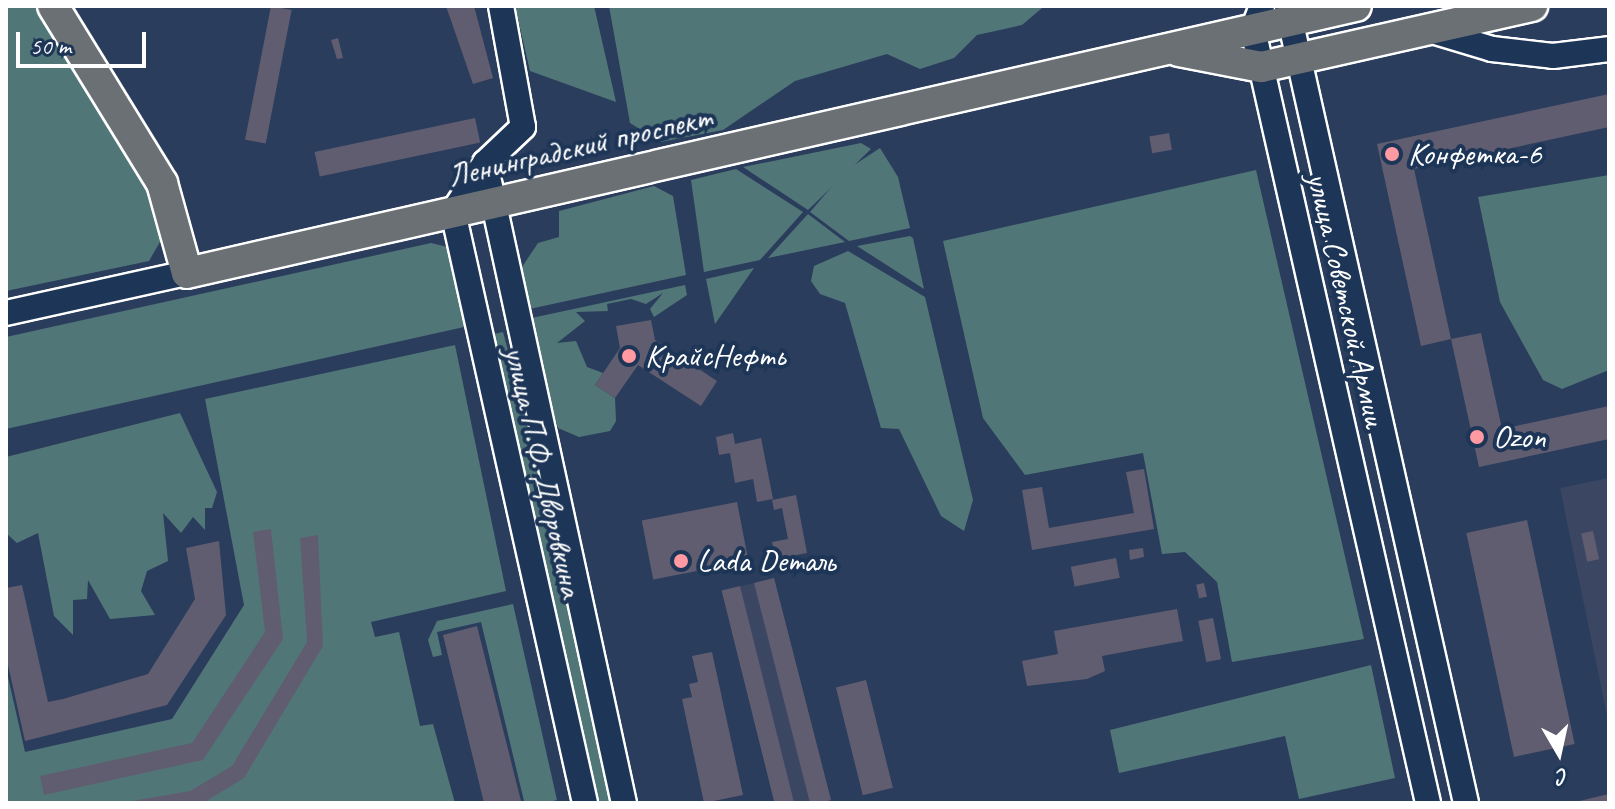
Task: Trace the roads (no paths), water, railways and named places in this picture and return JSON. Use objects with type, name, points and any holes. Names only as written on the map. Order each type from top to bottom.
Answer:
[{"type":"main road","points":[[53,6],[162,183],[187,273]]},
{"type":"main road","name":"Ленинградский проспект","points":[[187,273],[1168,49],[1258,18],[1356,6]]},
{"type":"main road","name":"Ленинградский проспект","points":[[1168,49],[1261,67],[1532,6]]},
{"type":"street","points":[[453,212],[485,163],[523,127],[501,6]]},
{"type":"street","name":"улица Советской Армии","points":[[1289,14],[1466,803]]},
{"type":"street","name":"улица Советской Армии","points":[[1258,18],[1261,67],[1428,803]]},
{"type":"street","points":[[1429,30],[1538,55],[1609,49]]},
{"type":"street","name":"улица П.Ф. Дворовкина","points":[[485,163],[624,803]]},
{"type":"street","name":"улица П.Ф. Дворовкина","points":[[453,212],[585,803]]},
{"type":"street","name":"Ленинградский проспект","points":[[6,313],[187,273]]},
{"type":"street","points":[[1385,608],[1423,601]]},
{"type":"place","name":"Конфетка-6","points":[[1392,154]]},
{"type":"place","name":"КрайсНефть","points":[[629,356]]},
{"type":"place","name":"Ozon","points":[[1477,437]]},
{"type":"place","name":"Lada Dеталь","points":[[681,561]]}]
